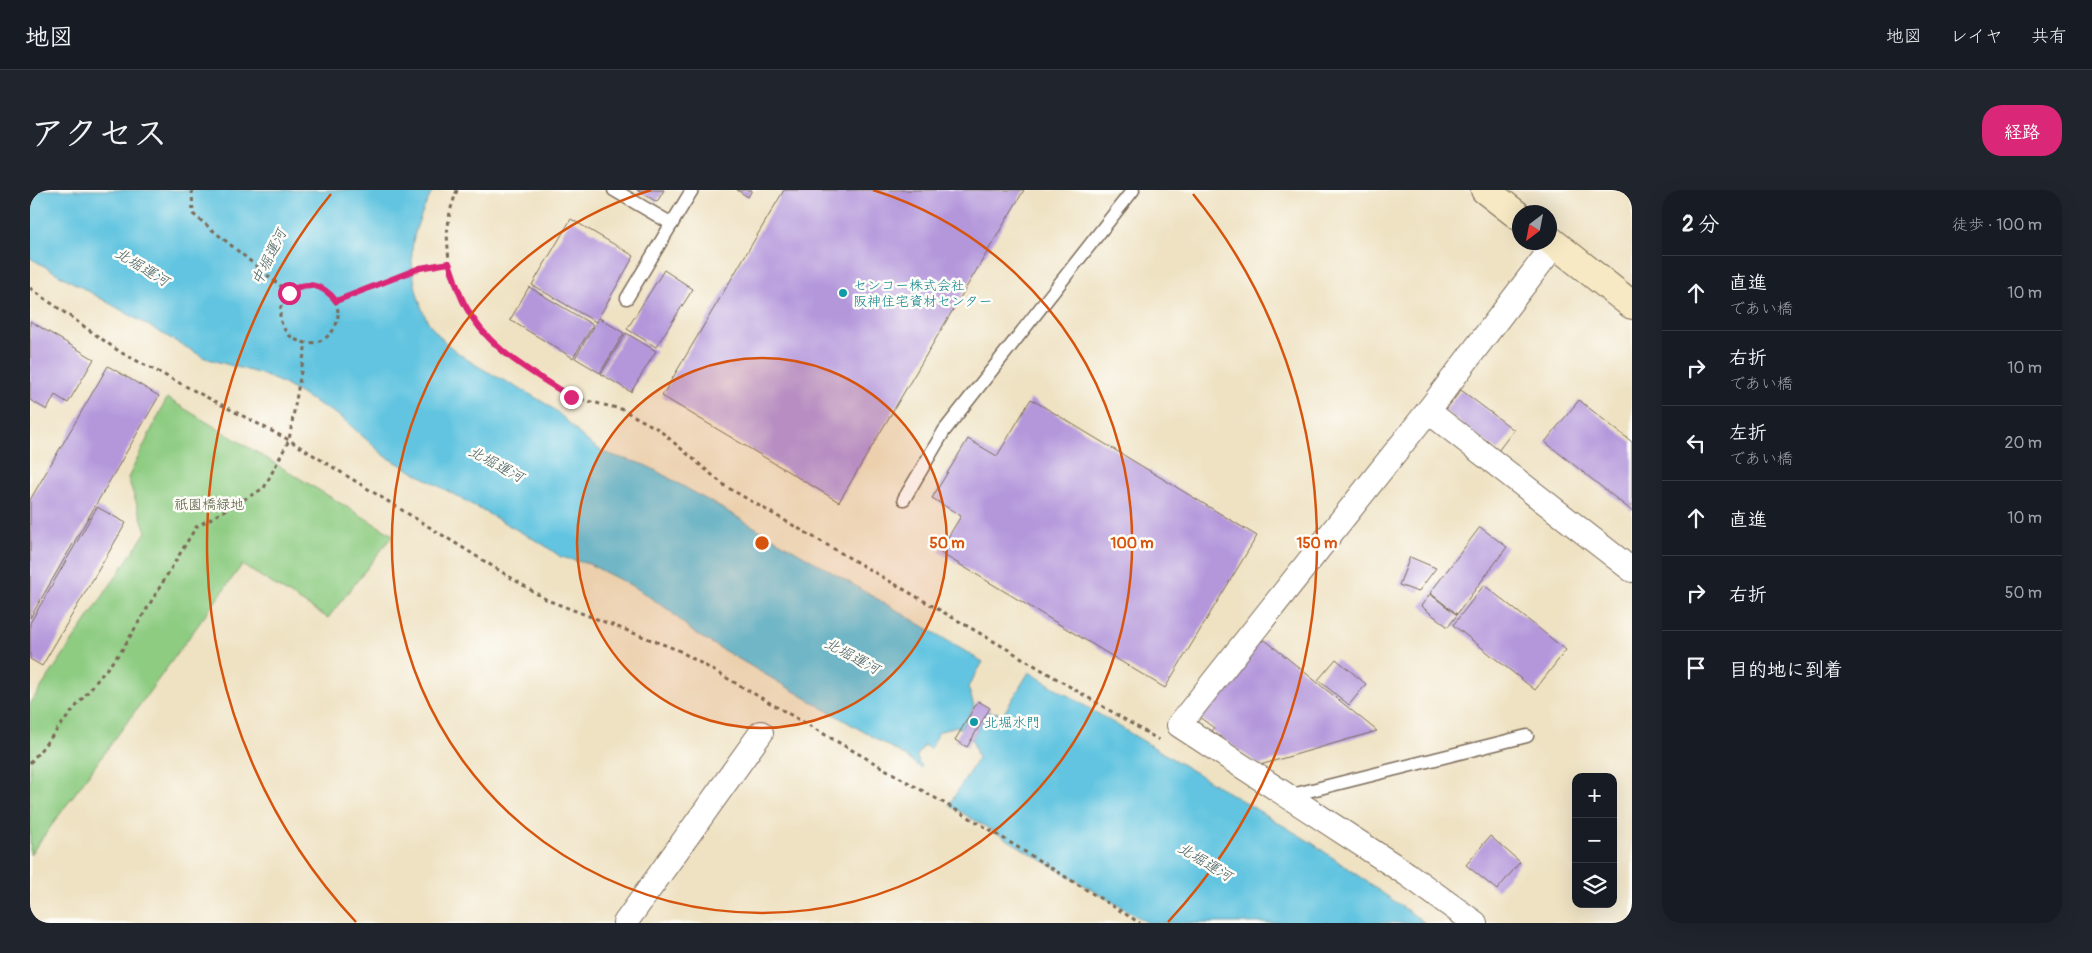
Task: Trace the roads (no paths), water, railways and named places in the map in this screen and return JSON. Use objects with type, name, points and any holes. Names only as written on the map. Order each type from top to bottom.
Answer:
[{"type":"street","points":[[1485,190],[1512,211]]},
{"type":"street","points":[[1557,246],[1632,305]]},
{"type":"street","points":[[1475,923],[1408,874],[1179,725],[1428,411],[1546,250]]},
{"type":"street","points":[[1428,411],[1632,570]]},
{"type":"street","points":[[625,923],[760,732]]},
{"type":"lane","points":[[614,190],[672,224]]},
{"type":"lane","points":[[627,298],[692,190]]},
{"type":"lane","points":[[904,499],[944,431],[1133,190]]},
{"type":"lane","points":[[1288,796],[1527,736]]},
{"type":"water","points":[[30,190],[433,190],[416,229],[412,261],[415,284],[421,306],[429,323],[440,337],[468,360],[553,409],[583,438],[597,448],[610,455],[653,469],[819,564],[983,662],[968,687],[974,706],[961,729],[956,726],[939,732],[930,749],[924,745],[916,758],[919,760],[918,763],[922,765],[921,768],[902,754],[694,633],[669,610],[636,588],[589,564],[561,557],[544,545],[385,456],[341,417],[282,383],[261,374],[205,358],[30,258]]},
{"type":"water","name":"北堀運河","points":[[1029,672],[1312,843],[1425,923],[1148,923],[949,805],[978,758],[972,739],[988,712],[1004,713]]},
{"type":"place","name":"センコー株式会社 阪神住宅資材センター","points":[[843,293]]},
{"type":"place","name":"北堀水門","points":[[974,722]]},
{"type":"water label","name":"中堀運河","points":[[269,257]]},
{"type":"park label","name":"祇園橋緑地","points":[[209,504]]}]
